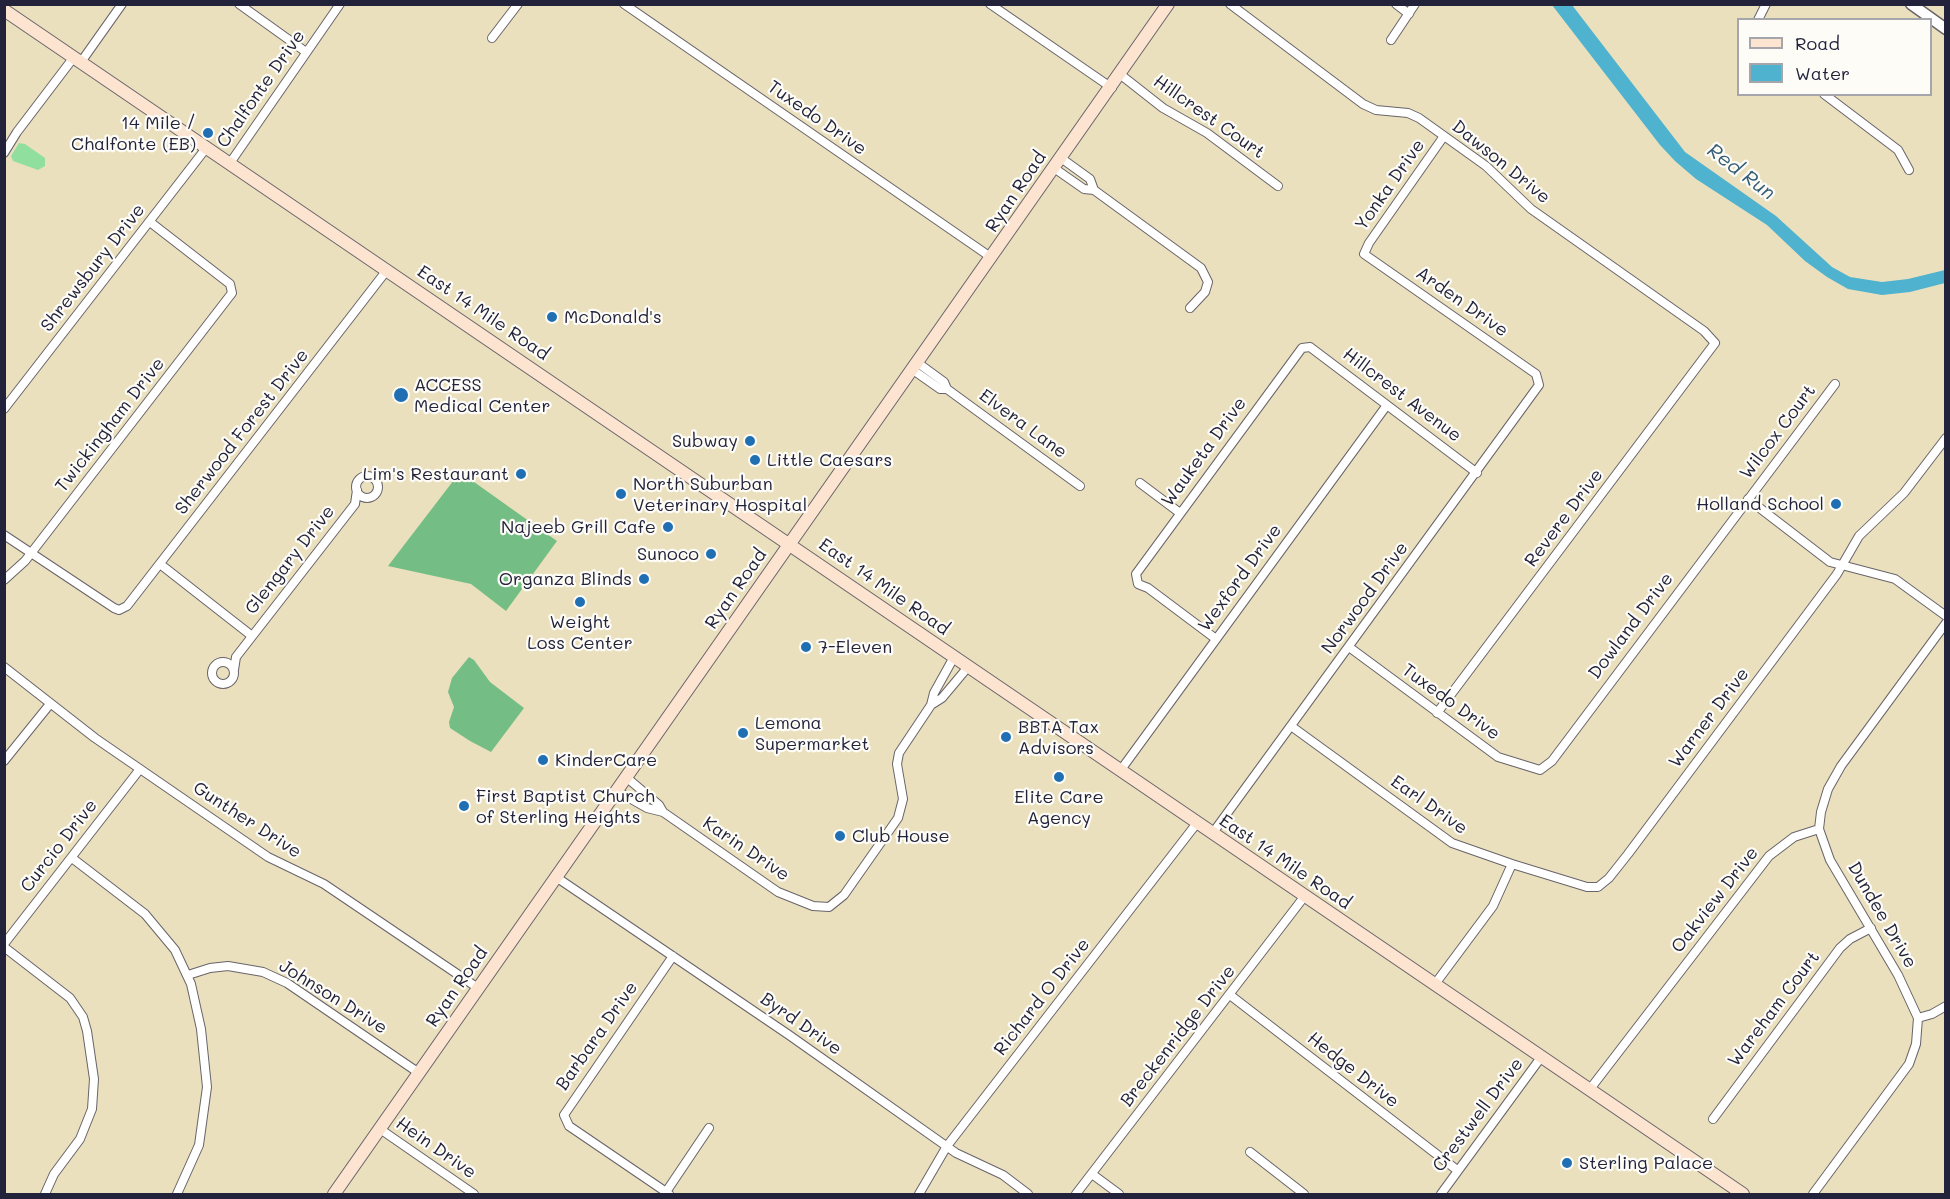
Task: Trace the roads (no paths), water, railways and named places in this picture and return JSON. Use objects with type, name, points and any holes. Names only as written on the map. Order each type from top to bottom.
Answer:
[{"type":"main road","name":"Ryan Road","points":[[334,1194],[1057,163],[1112,88],[1168,4]]},
{"type":"main road","name":"East 14 Mile Road","points":[[4,10],[1743,1194]]},
{"type":"street","points":[[4,153],[17,132],[122,4]]},
{"type":"street","points":[[239,4],[306,52]]},
{"type":"street","name":"Chalfonte Drive","points":[[230,163],[340,4]]},
{"type":"street","points":[[492,38],[518,4]]},
{"type":"street","name":"Tuxedo Drive","points":[[624,4],[992,258]]},
{"type":"street","points":[[990,4],[1112,88]]},
{"type":"street","name":"Dawson Drive","points":[[1230,4],[1363,104],[1376,110],[1414,115],[1485,166],[1531,209],[1704,331],[1716,343]]},
{"type":"street","points":[[1396,4],[1409,14]]},
{"type":"street","points":[[1391,40],[1415,4]]},
{"type":"street","points":[[1759,18],[1766,4]]},
{"type":"street","points":[[1911,4],[1931,18]]},
{"type":"street","points":[[1932,19],[1946,29]]},
{"type":"street","name":"Hillcrest Court","points":[[1121,75],[1163,108],[1207,133],[1278,186]]},
{"type":"street","points":[[1827,96],[1898,150],[1909,170]]},
{"type":"street","name":"Yonka Drive","points":[[1364,254],[1369,243],[1444,136]]},
{"type":"street","name":"Shrewsbury Drive","points":[[4,409],[207,147]]},
{"type":"street","points":[[1057,163],[1090,180],[1094,190],[1201,268],[1208,282],[1205,292],[1190,308]]},
{"type":"street","name":"Twickingham Drive","points":[[4,580],[31,553],[231,296],[231,285],[150,222]]},
{"type":"street","name":"Arden Drive","points":[[1364,254],[1527,367],[1539,379]]},
{"type":"street","name":"Sherwood Forest Drive","points":[[31,553],[119,610],[127,606],[387,270]]},
{"type":"street","name":"Revere Drive","points":[[1437,712],[1716,343]]},
{"type":"street","name":"Hillcrest Avenue","points":[[1306,346],[1477,472]]},
{"type":"street","name":"Wauketa Drive","points":[[1216,639],[1135,582],[1136,574],[1297,354],[1306,346]]},
{"type":"street","name":"Elvera Lane","points":[[916,367],[944,382],[947,389],[1080,486]]},
{"type":"street","name":"Norwood Drive","points":[[1212,834],[1477,472],[1537,388],[1539,379]]},
{"type":"street","name":"Wilcox Court","points":[[1748,499],[1835,384]]},
{"type":"street","name":"Wexford Drive","points":[[1120,771],[1388,405]]},
{"type":"street","name":"Warner Drive","points":[[1598,887],[1622,862],[1843,565],[1859,536],[1904,493],[1946,438]]},
{"type":"street","points":[[369,476],[376,480],[378,486],[377,493],[368,499],[361,496],[357,490],[357,483],[369,476]]},
{"type":"street","points":[[1140,483],[1180,513]]},
{"type":"street","name":"Glengary Drive","points":[[234,670],[236,657],[355,504],[357,490]]},
{"type":"street","name":"Glengary Drive","points":[[355,504],[368,499]]},
{"type":"street","points":[[1748,499],[1830,562],[1895,579],[1946,616]]},
{"type":"street","name":"Dowland Drive","points":[[1540,770],[1552,761],[1748,499]]},
{"type":"street","points":[[4,535],[31,553]]},
{"type":"street","name":"Glengary Drive","points":[[160,564],[252,636]]},
{"type":"street","points":[[1819,829],[1823,806],[1833,778],[1946,623]]},
{"type":"street","name":"Tuxedo Drive","points":[[1349,647],[1498,757],[1540,770]]},
{"type":"street","points":[[224,662],[230,664],[234,670],[229,682],[222,684],[215,680],[213,670],[217,664],[236,657]]},
{"type":"street","name":"Karin Drive","points":[[617,791],[646,808],[663,813],[778,892],[813,906],[829,907],[844,895],[898,818],[903,799],[897,764],[899,753],[931,705],[934,693],[954,657]]},
{"type":"street","name":"Karin Drive","points":[[931,705],[942,698],[968,667]]},
{"type":"street","name":"Gunther Drive","points":[[4,668],[140,769],[268,857],[324,884],[478,988]]},
{"type":"street","points":[[4,761],[50,704]]},
{"type":"street","name":"Earl Drive","points":[[1291,726],[1452,843],[1587,887],[1598,887]]},
{"type":"street","name":"Curcio Drive","points":[[4,946],[140,769]]},
{"type":"street","name":"Karin Drive","points":[[626,777],[659,805],[663,813]]},
{"type":"street","name":"Richard O Drive","points":[[919,1194],[947,1146],[1197,823]]},
{"type":"street","name":"Dundee Drive","points":[[1819,829],[1830,860],[1871,928],[1918,1018]]},
{"type":"street","name":"Oakview Drive","points":[[1590,1089],[1769,856],[1794,837],[1819,829]]},
{"type":"street","points":[[72,858],[145,914],[175,950],[188,975],[201,1029],[207,1087],[199,1145],[177,1194]]},
{"type":"street","points":[[1435,984],[1493,906],[1512,864]]},
{"type":"street","name":"Byrd Drive","points":[[556,877],[966,1159],[1003,1175],[1028,1194]]},
{"type":"street","name":"Breckenridge Drive","points":[[1076,1194],[1304,897]]},
{"type":"street","name":"Wareham Court","points":[[1713,1119],[1840,948],[1850,939],[1871,928]]},
{"type":"street","points":[[4,946],[70,998],[83,1017],[87,1031],[95,1088],[92,1109],[80,1139],[54,1174],[45,1194]]},
{"type":"street","name":"Barbara Drive","points":[[668,1193],[569,1126],[564,1115],[673,956]]},
{"type":"street","name":"Johnson Drive","points":[[188,975],[210,968],[228,966],[262,972],[287,983],[419,1072]]},
{"type":"street","name":"Hedge Drive","points":[[1230,995],[1457,1170]]},
{"type":"street","points":[[1813,1194],[1909,1064],[1916,1044],[1918,1018],[1932,1014],[1946,1006]]},
{"type":"street","name":"Crestwell Drive","points":[[1441,1194],[1542,1056]]},
{"type":"street","points":[[668,1193],[709,1128]]},
{"type":"street","name":"Hein Drive","points":[[380,1129],[474,1194]]},
{"type":"street","points":[[1250,1152],[1304,1194]]},
{"type":"street","points":[[1092,1174],[1119,1194]]},
{"type":"water","name":"Red Run","points":[[1552,5],[1572,5],[1685,152],[1776,216],[1832,267],[1850,277],[1882,282],[1908,279],[1945,270],[1945,283],[1910,292],[1882,295],[1848,289],[1827,277],[1805,261],[1767,225],[1696,179],[1675,161],[1660,145]]},
{"type":"place","name":"14 Mile / Chalfonte (EB)","points":[[208,133]]},
{"type":"place","name":"McDonald's","points":[[552,317]]},
{"type":"place","name":"ACCESS Medical Center","points":[[401,395]]},
{"type":"place","name":"Subway","points":[[750,441]]},
{"type":"place","name":"Little Caesars","points":[[755,460]]},
{"type":"place","name":"Lim's Restaurant","points":[[521,474]]},
{"type":"place","name":"North Suburban Veterinary Hospital","points":[[621,494]]},
{"type":"place","name":"Holland School","points":[[1836,504]]},
{"type":"place","name":"Najeeb Grill Cafe","points":[[668,527]]},
{"type":"place","name":"Sunoco","points":[[711,554]]},
{"type":"place","name":"Organza Blinds","points":[[644,579]]},
{"type":"place","name":"Weight Loss Center","points":[[580,602]]},
{"type":"place","name":"7-Eleven","points":[[806,647]]},
{"type":"place","name":"Lemona Supermarket","points":[[743,733]]},
{"type":"place","name":"BBTA Tax Advisors","points":[[1006,737]]},
{"type":"place","name":"KinderCare","points":[[543,760]]},
{"type":"place","name":"Elite Care Agency","points":[[1059,777]]},
{"type":"place","name":"First Baptist Church of Sterling Heights","points":[[464,806]]},
{"type":"place","name":"Club House","points":[[840,836]]},
{"type":"place","name":"Sterling Palace","points":[[1567,1163]]}]
